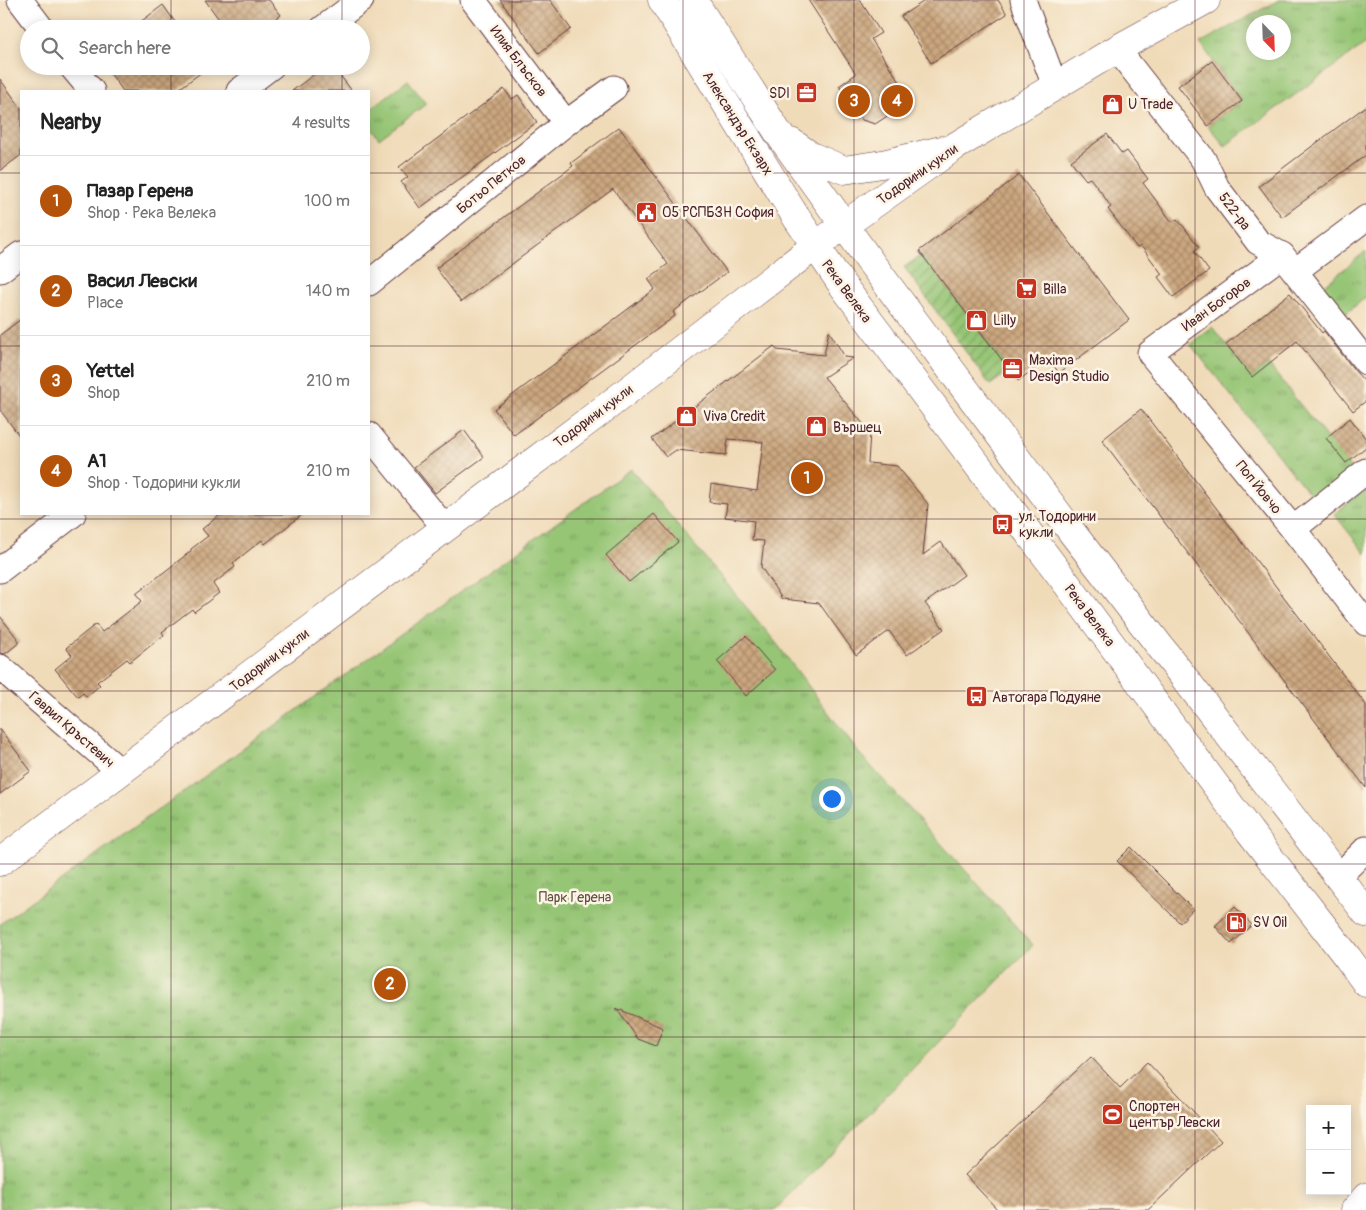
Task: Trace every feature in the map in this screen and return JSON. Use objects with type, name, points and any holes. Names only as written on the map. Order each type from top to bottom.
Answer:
[{"type":"street","points":[[20,0],[35,20]]},
{"type":"street","points":[[334,20],[361,0]]},
{"type":"street","name":"Илия Блъсков","points":[[473,0],[566,122]]},
{"type":"street","name":"Александър Екзарх","points":[[662,0],[815,246]]},
{"type":"street","name":"Александър Екзарх","points":[[693,0],[779,134],[844,225]]},
{"type":"street","points":[[1023,0],[1055,86]]},
{"type":"street","name":"Тодорини кукли","points":[[0,862],[600,412],[844,225],[954,147],[1117,49],[1206,0]]},
{"type":"street","name":"522-ра","points":[[1117,49],[1203,159],[1217,188],[1258,242],[1289,263],[1366,362]]},
{"type":"street","points":[[79,75],[91,90]]},
{"type":"street","points":[[240,90],[260,75]]},
{"type":"street","name":"Ботьо Петков","points":[[370,283],[566,122],[614,88]]},
{"type":"street","points":[[779,134],[810,156],[844,170],[882,164],[954,147]]},
{"type":"street","name":"Иван Богоров","points":[[1150,352],[1289,263],[1366,218]]},
{"type":"street","points":[[844,225],[1074,534],[1366,913]]},
{"type":"street","name":"Река Велека","points":[[815,246],[1250,832],[1366,983]]},
{"type":"street","points":[[0,270],[20,255]]},
{"type":"street","name":"Поп Йовчо","points":[[1150,352],[1366,623]]},
{"type":"street","points":[[370,435],[444,528]]},
{"type":"street","points":[[1293,530],[1366,471]]},
{"type":"street","points":[[0,570],[72,515]]},
{"type":"street","name":"Гаврил Кръстевич","points":[[0,667],[121,772]]},
{"type":"street","points":[[1339,876],[1366,849]]},
{"type":"street","points":[[1355,1210],[1366,1197]]},
{"type":"green space","points":[[1279,0],[1366,0],[1366,43],[1225,146],[1208,126],[1242,101],[1200,43],[1246,18],[1246,60],[1291,60],[1291,15],[1251,15]]},
{"type":"green space","points":[[408,80],[426,104],[379,139],[370,127],[370,109]]},
{"type":"green space","points":[[1366,251],[1366,297],[1342,317],[1320,289]]},
{"type":"green space","points":[[922,255],[1010,371],[990,385],[904,267]]},
{"type":"green space","points":[[1212,327],[1252,377],[1268,364],[1353,471],[1315,501],[1190,344]]},
{"type":"green space","name":"Парк Герена","points":[[631,469],[777,644],[858,752],[1033,945],[775,1210],[431,1210],[422,1205],[245,1210],[0,1210],[0,924]]},
{"type":"green space","points":[[1366,489],[1366,554],[1334,514]]},
{"type":"building","points":[[205,0],[269,0],[281,15],[274,20],[219,20]]},
{"type":"building","points":[[500,0],[550,0],[571,29],[539,53]]},
{"type":"building","points":[[808,0],[860,0],[881,33],[871,39],[912,100],[875,124],[862,120],[839,86],[856,74]]},
{"type":"building","points":[[926,0],[998,0],[1007,14],[931,63],[901,16]]},
{"type":"building","points":[[163,5],[174,20],[143,20]]},
{"type":"building","points":[[1212,61],[1242,101],[1208,126],[1178,86]]},
{"type":"building","points":[[111,75],[198,75],[177,90],[122,90]]},
{"type":"building","points":[[313,75],[340,75],[351,90],[293,90]]},
{"type":"building","points":[[0,79],[20,107],[20,156],[0,171]]},
{"type":"building","points":[[504,89],[512,99],[518,95],[537,122],[420,208],[401,182],[408,177],[399,167]]},
{"type":"building","points":[[1366,106],[1366,155],[1282,217],[1259,186]]},
{"type":"building","points":[[619,127],[727,272],[673,312],[675,316],[514,435],[494,409],[655,289],[648,279],[668,264],[613,189],[461,302],[436,268],[573,166],[571,163]]},
{"type":"building","points":[[1107,134],[1122,154],[1127,151],[1148,179],[1143,183],[1172,222],[1177,219],[1199,247],[1194,251],[1209,271],[1173,297],[1158,277],[1162,274],[1141,246],[1137,248],[1108,209],[1111,207],[1101,192],[1090,178],[1086,180],[1071,161]]},
{"type":"building","name":"Billa","points":[[1019,175],[1129,320],[1059,373],[1048,358],[1018,381],[919,251]]},
{"type":"building","points":[[1290,293],[1366,383],[1366,401],[1353,411],[1297,341],[1252,377],[1226,344]]},
{"type":"building","points":[[20,320],[20,437],[0,410],[0,335]]},
{"type":"building","points":[[829,331],[845,357],[853,358],[824,377],[870,432],[868,463],[897,466],[928,504],[923,555],[941,542],[964,575],[925,603],[944,629],[907,655],[889,631],[856,655],[819,603],[782,599],[761,567],[764,541],[752,540],[754,521],[725,517],[727,504],[709,502],[711,484],[757,491],[763,442],[728,439],[726,455],[676,450],[666,457],[652,439],[774,346],[777,350],[824,355]]},
{"type":"building","points":[[1141,409],[1366,705],[1366,788],[1102,440]]},
{"type":"building","points":[[1350,418],[1366,439],[1366,447],[1346,463],[1326,438]]},
{"type":"building","points":[[464,430],[484,457],[435,493],[414,467]]},
{"type":"building","points":[[654,514],[678,542],[629,582],[606,555]]},
{"type":"building","points":[[220,515],[302,515],[265,544],[262,540],[233,563],[235,567],[213,584],[219,593],[194,612],[192,609],[162,632],[164,635],[130,662],[127,659],[97,682],[100,685],[86,697],[83,693],[78,697],[55,669],[72,655],[66,648],[96,624],[102,632],[142,601],[136,594],[208,536],[202,529]]},
{"type":"building","points":[[0,616],[20,642],[5,654],[0,653]]},
{"type":"building","points":[[746,636],[775,670],[746,696],[717,661]]},
{"type":"building","points":[[0,729],[31,771],[0,794]]},
{"type":"building","points":[[1131,847],[1193,909],[1180,923],[1117,861]]},
{"type":"building","points":[[1235,907],[1252,925],[1231,944],[1215,926]]},
{"type":"building","points":[[616,1008],[663,1028],[656,1046],[638,1039]]},
{"type":"building","name":"Спортен център Левски","points":[[1091,1057],[1120,1088],[1147,1062],[1221,1141],[1148,1210],[998,1210],[965,1175]]},
{"type":"place","name":"SDI","points":[[806,93]]},
{"type":"place","name":"Yettel","points":[[854,101]]},
{"type":"place","name":"A1","points":[[897,101]]},
{"type":"place","name":"U Trade","points":[[1112,104]]},
{"type":"place","name":"05 РСПБЗН София","points":[[646,212]]},
{"type":"place","name":"Billa","points":[[1027,289]]},
{"type":"place","name":"Lilly","points":[[977,320]]},
{"type":"place","name":"Maxima Design Studio","points":[[1013,368]]},
{"type":"place","name":"Viva Credit","points":[[687,416]]},
{"type":"place","name":"Вършец","points":[[817,427]]},
{"type":"place","name":"Пазар Герена","points":[[807,478]]},
{"type":"place","name":"ул. Тодорини кукли","points":[[1003,524]]},
{"type":"place","name":"Автогара Подуяне","points":[[976,697]]},
{"type":"place","name":"SV Oil","points":[[1237,922]]},
{"type":"place","name":"Васил Левски","points":[[390,984]]},
{"type":"place","name":"Спортен център Левски","points":[[1113,1114]]}]
